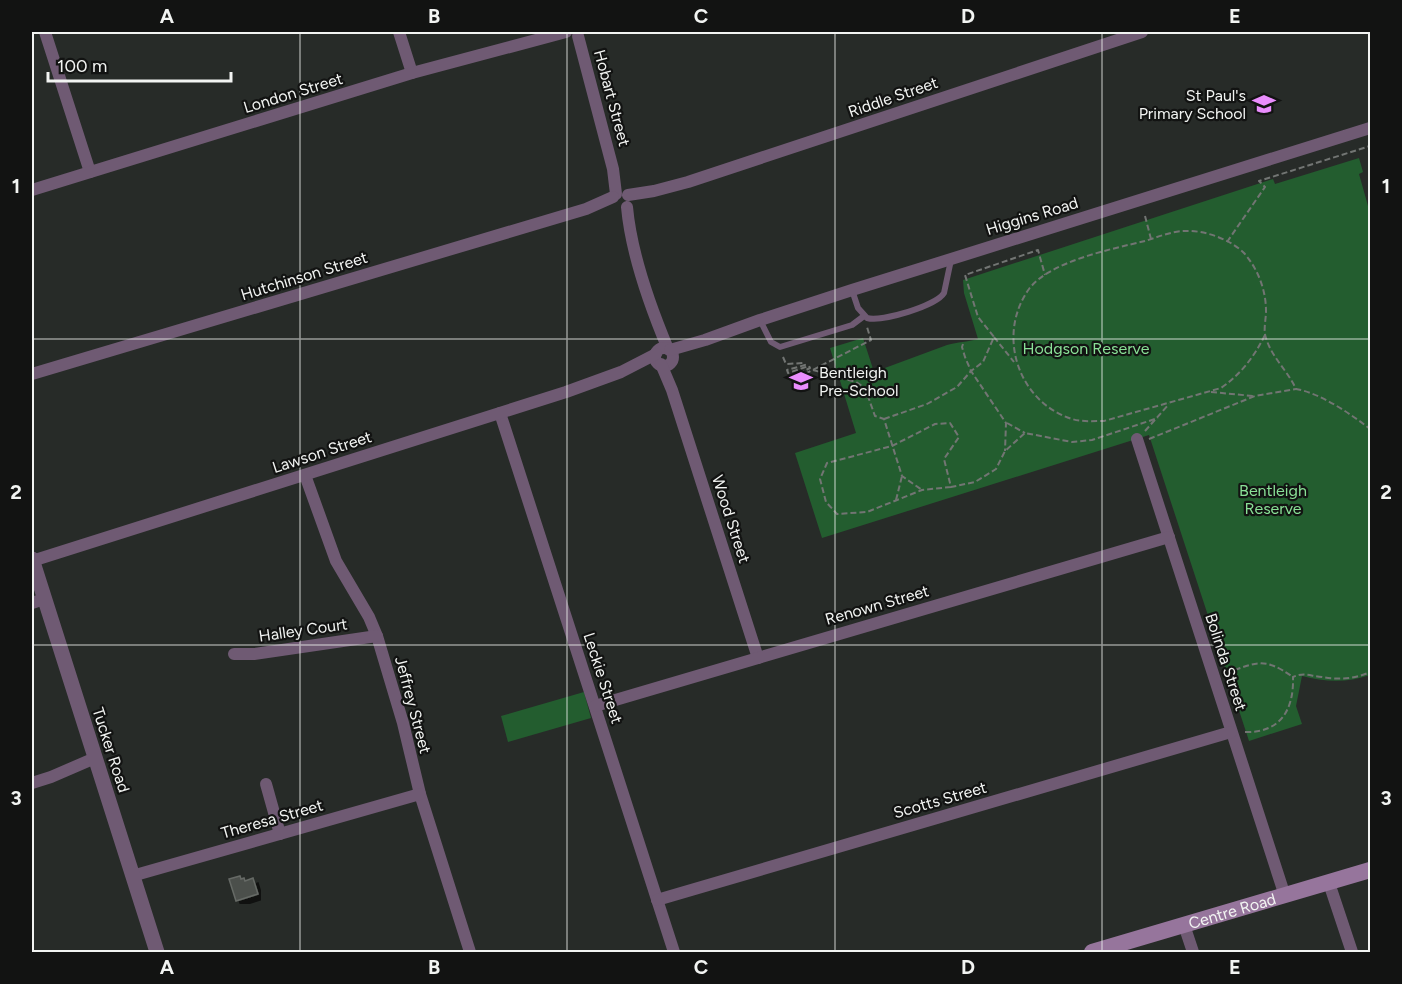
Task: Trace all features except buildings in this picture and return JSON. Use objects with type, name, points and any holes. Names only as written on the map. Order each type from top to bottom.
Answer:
[{"type":"main road","name":"Centre Road","points":[[1092,952],[1371,870]]},
{"type":"street","points":[[45,32],[90,172]]},
{"type":"street","points":[[399,32],[412,73]]},
{"type":"street","name":"Riddle Street","points":[[621,200],[816,141],[908,108],[1142,32]]},
{"type":"street","name":"London Street","points":[[32,190],[412,73],[574,33]]},
{"type":"street","name":"Hobart Street","points":[[574,33],[657,322],[664,356]]},
{"type":"street","name":"Higgins Road","points":[[664,356],[760,320],[852,290],[1371,128]]},
{"type":"street","name":"Hutchinson Street","points":[[32,374],[621,200]]},
{"type":"street","name":"Lawson Street","points":[[32,560],[500,413],[664,356]]},
{"type":"street","name":"Wood Street","points":[[664,356],[672,390],[758,658]]},
{"type":"street","name":"Leckie Street","points":[[500,413],[674,952]]},
{"type":"street","name":"Bolinda Street","points":[[1137,439],[1285,896]]},
{"type":"street","name":"Jeffrey Street","points":[[305,475],[336,561],[369,617],[377,636],[403,723],[420,794],[471,952]]},
{"type":"street","name":"Renown Street","points":[[595,706],[1169,537]]},
{"type":"street","name":"Tucker Road","points":[[32,560],[38,601],[97,764],[157,952]]},
{"type":"street","name":"Halley Court","points":[[234,654],[254,654],[377,636]]},
{"type":"street","name":"Scotts Street","points":[[657,900],[1231,732]]},
{"type":"street","points":[[32,783],[97,764]]},
{"type":"street","points":[[266,784],[280,834]]},
{"type":"street","name":"Theresa Street","points":[[132,876],[420,794]]},
{"type":"street","points":[[1329,883],[1352,952]]},
{"type":"street","points":[[1184,925],[1193,952]]},
{"type":"lane","points":[[852,290],[858,308],[864,316],[873,320],[879,319],[936,301],[944,293],[951,260]]},
{"type":"lane","points":[[760,320],[771,342],[780,347],[852,325],[864,316]]},
{"type":"path","points":[[1227,242],[1265,187],[1259,181],[1371,146]]},
{"type":"path","points":[[1145,216],[1151,239]]},
{"type":"path","points":[[1016,364],[1012,339],[1018,310],[1030,288],[1045,275],[1087,256],[1174,232],[1200,232],[1227,242],[1242,252],[1256,270],[1261,281],[1266,312],[1264,335],[1256,352],[1233,380],[1221,388],[1104,421],[1088,422],[1072,419],[1040,401],[1027,387],[1016,364],[978,317],[964,275],[1038,250],[1045,275]]},
{"type":"path","points":[[1264,335],[1272,353],[1296,389]]},
{"type":"path","points":[[813,370],[856,382],[864,388],[875,416],[884,419],[927,404],[957,387],[971,371],[983,362],[994,337]]},
{"type":"path","points":[[786,364],[804,363],[805,365],[787,370],[788,373],[810,366],[795,375],[797,378],[871,340]]},
{"type":"path","points":[[963,344],[962,347],[971,371],[1006,423],[1025,433],[1072,442],[1092,440],[1158,418]]},
{"type":"path","points":[[1137,439],[1149,438],[1255,396],[1296,389],[1340,409],[1371,429]]},
{"type":"path","points":[[1205,392],[1255,396]]},
{"type":"path","points":[[1137,439],[1170,402]]},
{"type":"path","points":[[884,419],[902,477],[896,500]]},
{"type":"path","points":[[951,487],[944,459],[959,437],[950,423],[935,424],[892,446],[827,463],[819,479],[826,502],[837,514],[867,512],[922,490],[951,487],[975,482],[996,469],[1005,451],[1025,433]]},
{"type":"path","points":[[1005,451],[1006,423]]},
{"type":"path","points":[[902,477],[922,490]]},
{"type":"path","points":[[1226,674],[1251,665],[1266,663],[1293,677],[1304,673],[1324,678],[1342,679],[1371,672]]},
{"type":"path","points":[[1245,732],[1271,726],[1284,717],[1292,700],[1293,677]]},
{"type":"green space","points":[[1359,158],[1363,172],[1359,174],[1370,213],[1370,675],[1336,681],[1302,676],[1296,706],[1302,724],[1249,741],[1149,435],[822,538],[795,453],[856,433],[830,348],[863,338],[874,372],[947,345],[978,339],[964,293],[963,280],[1273,179],[1275,184]]},
{"type":"green space","points":[[584,692],[591,718],[508,742],[501,716]]},
{"type":"place","name":"St Paul's Primary School","points":[[1264,104]]},
{"type":"place","name":"Bentleigh Pre-School","points":[[801,381]]},
{"type":"park label","name":"Hodgson Reserve","points":[[1086,348]]},
{"type":"park label","name":"Bentleigh Reserve","points":[[1273,499]]}]
